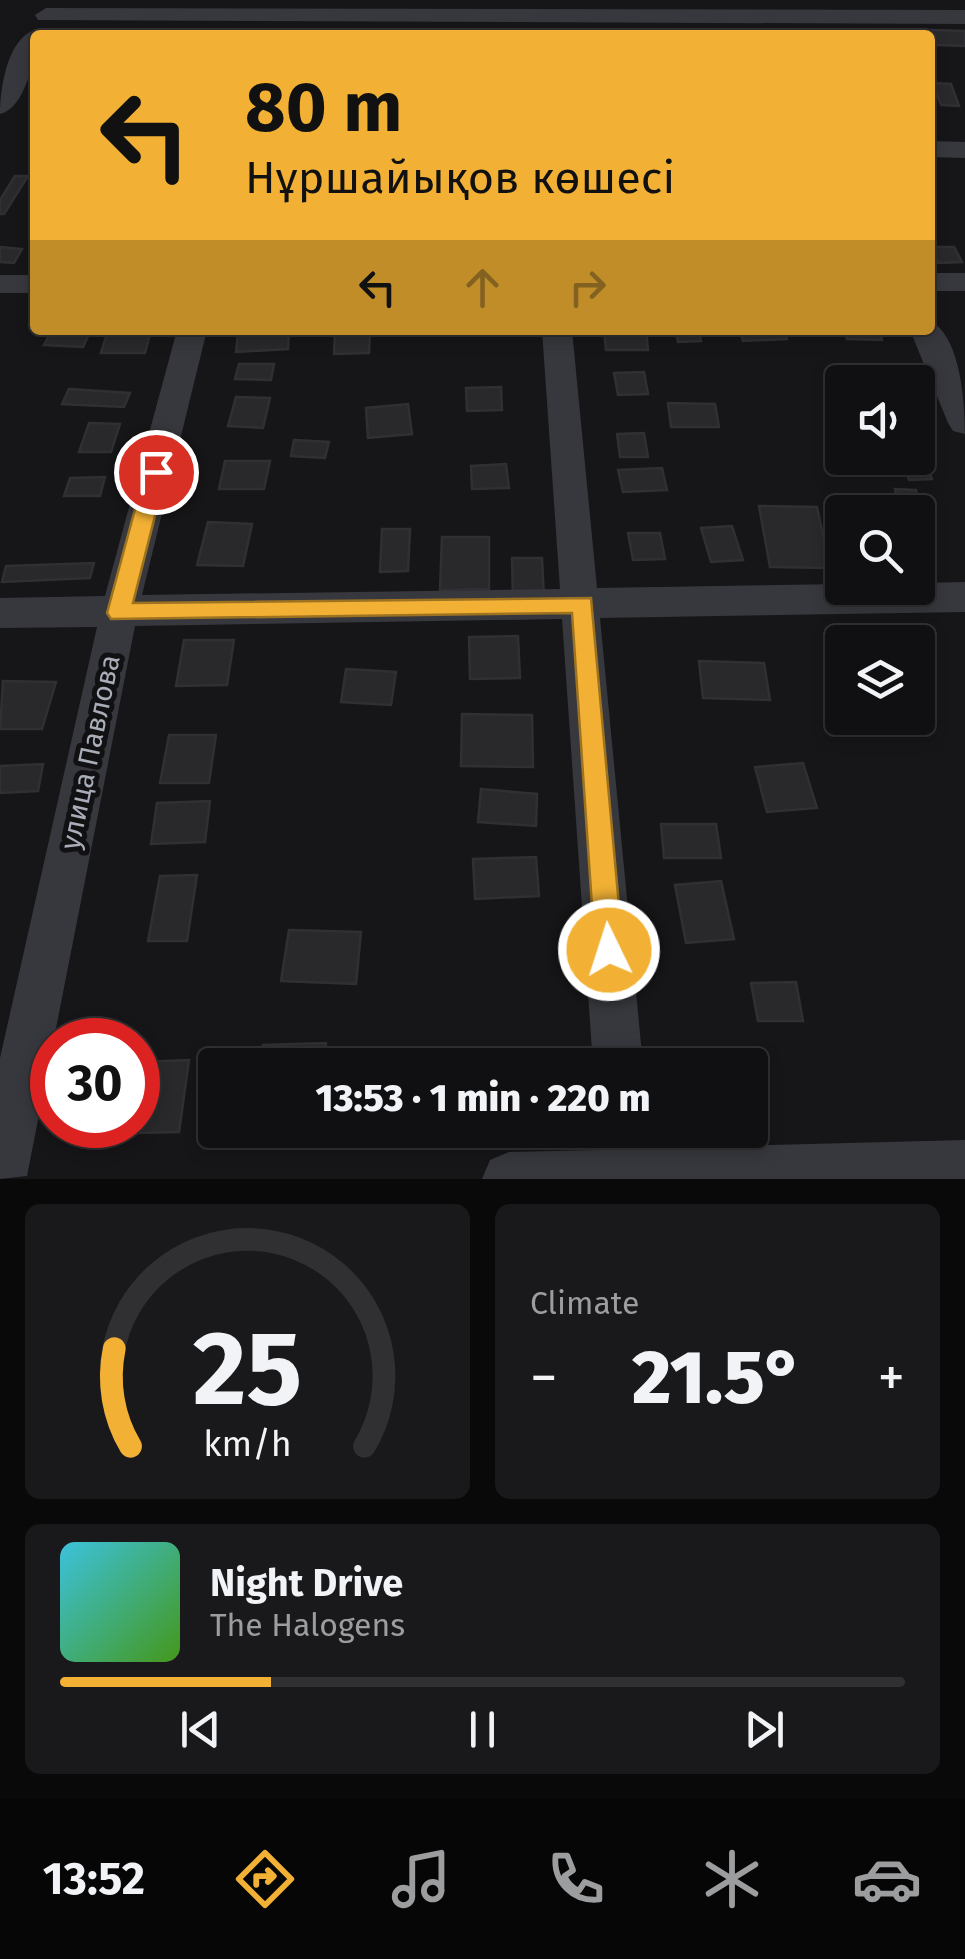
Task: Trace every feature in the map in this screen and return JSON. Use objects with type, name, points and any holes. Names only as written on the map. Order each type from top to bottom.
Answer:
[{"type":"street","points":[[42,22],[965,17]]},
{"type":"street","points":[[2,101],[30,46]]},
{"type":"street","points":[[935,149],[965,150]]},
{"type":"street","points":[[935,282],[965,282]]},
{"type":"street","points":[[0,284],[30,284]]},
{"type":"street","name":"улица Павлова","points":[[0,1176],[119,613],[191,335]]},
{"type":"street","points":[[557,335],[617,1048]]},
{"type":"street","points":[[927,335],[965,423]]},
{"type":"street","points":[[0,614],[965,597]]},
{"type":"street","points":[[509,1179],[625,1162],[965,1166]]},
{"type":"building","points":[[935,30],[965,31],[965,46],[936,45]]},
{"type":"building","points":[[935,83],[951,84],[959,106],[941,105]]},
{"type":"building","points":[[15,176],[28,176],[4,214],[0,214],[0,200]]},
{"type":"building","points":[[0,247],[22,249],[14,263],[0,262]]},
{"type":"building","points":[[935,247],[954,247],[962,262],[938,263]]},
{"type":"building","points":[[49,335],[89,335],[83,347],[44,345]]},
{"type":"building","points":[[106,335],[150,335],[145,353],[101,353]]},
{"type":"building","points":[[238,335],[289,335],[288,349],[236,352]]},
{"type":"building","points":[[335,335],[370,335],[369,353],[334,354]]},
{"type":"building","points":[[604,335],[646,335],[648,350],[606,350]]},
{"type":"building","points":[[677,335],[699,335],[701,341],[678,342]]},
{"type":"building","points":[[741,335],[786,335],[787,339],[743,341]]},
{"type":"building","points":[[846,335],[880,335],[882,340],[847,339]]},
{"type":"building","points":[[239,364],[274,364],[271,380],[235,379]]},
{"type":"building","points":[[644,372],[648,394],[618,395],[614,373]]},
{"type":"building","points":[[501,387],[502,410],[467,411],[466,388]]},
{"type":"building","points":[[69,389],[130,393],[124,407],[62,404]]},
{"type":"building","points":[[236,397],[270,398],[263,428],[228,426]]},
{"type":"building","points":[[668,403],[715,404],[719,427],[671,427]]},
{"type":"building","points":[[408,404],[412,434],[368,438],[366,408]]},
{"type":"building","points":[[89,423],[120,424],[111,452],[79,452]]},
{"type":"building","points":[[644,433],[648,457],[620,457],[617,434]]},
{"type":"building","points":[[294,440],[329,442],[325,458],[291,456]]},
{"type":"building","points":[[225,461],[270,461],[264,489],[219,489]]},
{"type":"building","points":[[506,464],[509,488],[472,489],[471,466]]},
{"type":"building","points":[[662,468],[667,490],[623,492],[618,470]]},
{"type":"building","points":[[907,475],[930,475],[932,479],[909,480]]},
{"type":"building","points":[[105,477],[100,496],[64,496],[70,478]]},
{"type":"building","points":[[895,489],[916,490],[917,495],[896,495]]},
{"type":"building","points":[[759,506],[817,507],[825,545],[825,568],[770,567]]},
{"type":"building","points":[[208,522],[252,524],[243,566],[197,565]]},
{"type":"building","points":[[732,526],[743,560],[711,562],[701,528]]},
{"type":"building","points":[[382,529],[410,529],[408,571],[380,572]]},
{"type":"building","points":[[628,533],[660,533],[665,559],[633,560]]},
{"type":"building","points":[[442,537],[489,537],[489,589],[440,590]]},
{"type":"building","points":[[512,558],[542,558],[544,599],[513,599]]},
{"type":"building","points":[[94,563],[90,578],[2,582],[6,566]]},
{"type":"building","points":[[518,636],[520,678],[470,679],[469,637]]},
{"type":"building","points":[[184,640],[234,640],[227,685],[176,686]]},
{"type":"building","points":[[699,661],[764,663],[770,700],[703,698]]},
{"type":"building","points":[[346,669],[396,672],[391,705],[341,702]]},
{"type":"building","points":[[3,681],[56,682],[42,729],[0,729]]},
{"type":"building","points":[[462,714],[532,715],[533,767],[461,766]]},
{"type":"building","points":[[169,735],[216,735],[209,783],[160,783]]},
{"type":"building","points":[[803,763],[817,808],[767,812],[755,767]]},
{"type":"building","points":[[43,764],[38,791],[0,793],[0,766]]},
{"type":"building","points":[[481,789],[537,794],[536,826],[478,822]]},
{"type":"building","points":[[210,801],[205,842],[151,844],[157,803]]},
{"type":"building","points":[[661,824],[716,824],[721,858],[664,858]]},
{"type":"building","points":[[536,857],[539,896],[475,899],[473,859]]},
{"type":"building","points":[[197,875],[187,941],[148,941],[160,876]]},
{"type":"building","points":[[721,881],[734,939],[686,943],[675,885]]},
{"type":"building","points":[[289,930],[361,932],[356,984],[281,981]]},
{"type":"building","points":[[796,982],[803,1021],[758,1021],[751,983]]},
{"type":"building","points":[[326,1043],[326,1048],[263,1048]]},
{"type":"building","points":[[189,1060],[179,1132],[160,1132],[160,1061]]},
{"type":"route","points":[[156,472],[119,613],[582,604],[609,950]]}]
